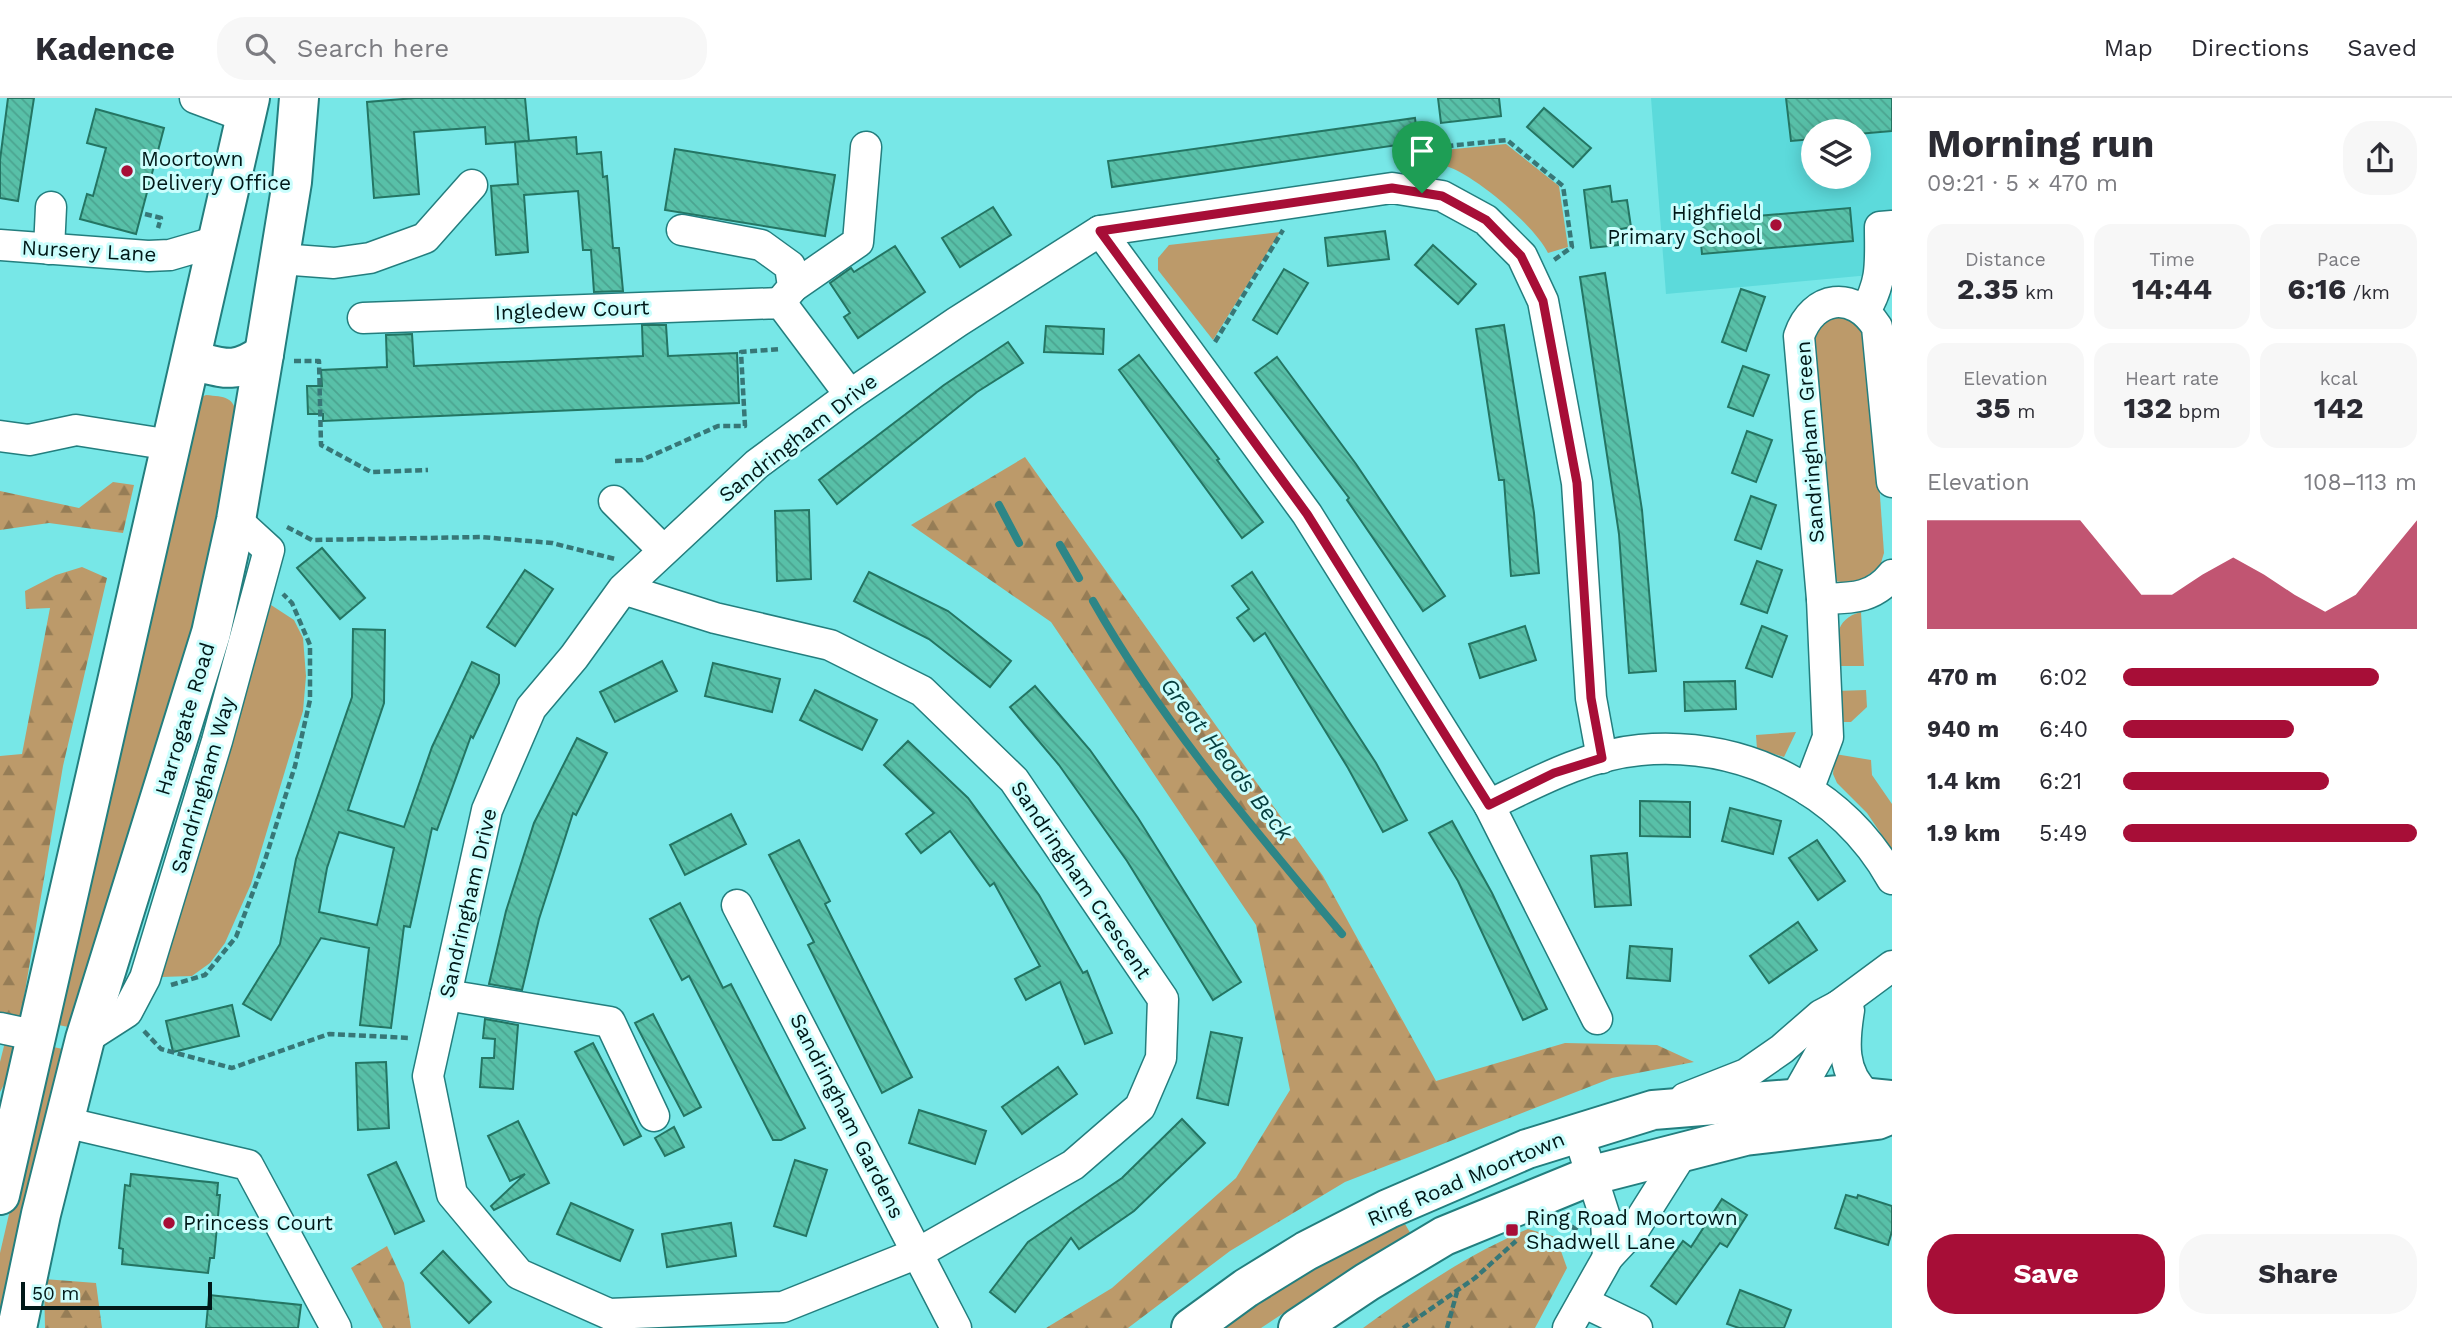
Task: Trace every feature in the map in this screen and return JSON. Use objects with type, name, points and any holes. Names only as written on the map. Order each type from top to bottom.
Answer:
[{"type":"highway","points":[[0,1195],[248,108]]},
{"type":"highway","points":[[227,202],[246,181],[261,129],[298,112]]},
{"type":"highway","name":"Harrogate Road","points":[[17,1328],[85,1039],[211,633],[236,520],[281,358],[280,259],[292,182],[298,112]]},
{"type":"highway","points":[[191,360],[244,368],[281,358]]},
{"type":"highway","name":"Ring Road Moortown","points":[[1191,1328],[1246,1288],[1306,1251],[1388,1209],[1527,1149],[1653,1110],[1784,1115],[1884,1103]]},
{"type":"highway","name":"Ring Road Moortown","points":[[1298,1328],[1367,1282],[1444,1236],[1593,1175],[1683,1152],[1784,1115]]},
{"type":"street","points":[[195,98],[248,108]]},
{"type":"street","points":[[787,295],[858,242],[866,147]]},
{"type":"street","points":[[280,259],[346,261],[370,258],[425,239],[472,185]]},
{"type":"street","name":"Sandringham Drive","points":[[918,1253],[783,1307],[608,1314],[519,1274],[452,1194],[428,1076],[487,810],[531,708],[631,582],[663,550],[757,464],[850,395],[957,322],[1100,231],[1392,188],[1442,196],[1486,220],[1521,256],[1543,301],[1577,483],[1591,698],[1602,758]]},
{"type":"street","points":[[49,249],[51,207]]},
{"type":"street","points":[[1892,226],[1880,228],[1880,275],[1877,292],[1865,311],[1877,327],[1892,482]]},
{"type":"street","points":[[682,230],[761,245],[790,266],[787,295],[814,347],[850,395]]},
{"type":"street","points":[[1100,231],[1307,514],[1489,805],[1597,1019]]},
{"type":"street","name":"Nursery Lane","points":[[0,246],[148,256],[170,255],[218,241]]},
{"type":"street","name":"Ingledew Court","points":[[363,318],[787,295]]},
{"type":"street","name":"Sandringham Green","points":[[1808,790],[1828,737],[1822,599],[1799,336],[1811,313],[1822,306],[1847,302],[1865,311]]},
{"type":"street","points":[[0,436],[29,440],[76,430],[171,445]]},
{"type":"street","points":[[614,501],[663,550]]},
{"type":"street","name":"Sandringham Way","points":[[85,1039],[127,1012],[141,986],[217,741],[269,550],[236,520]]},
{"type":"street","points":[[1822,599],[1868,595],[1882,587],[1892,575]]},
{"type":"street","name":"Sandringham Crescent","points":[[631,582],[715,618],[830,645],[922,691],[1014,780],[1163,999],[1161,1058],[1140,1107],[1073,1165],[918,1253]]},
{"type":"street","points":[[1489,805],[1554,773],[1639,750],[1682,750],[1726,756],[1768,769],[1808,790],[1842,814],[1874,847],[1892,879]]},
{"type":"street","name":"Sandringham Gardens","points":[[737,905],[956,1328]]},
{"type":"street","points":[[1653,1110],[1746,1074],[1782,1049],[1821,1015],[1892,966]]},
{"type":"street","points":[[446,995],[610,1022],[654,1116]]},
{"type":"street","points":[[1846,1000],[1849,1007],[1844,1047],[1854,1085],[1884,1103]]},
{"type":"street","points":[[1784,1115],[1838,1022],[1846,1000]]},
{"type":"street","points":[[0,1028],[38,1036]]},
{"type":"street","points":[[64,1122],[248,1165],[336,1328]]},
{"type":"street","points":[[1578,1133],[1606,1220],[1608,1256]]},
{"type":"street","points":[[1568,1328],[1608,1256],[1636,1228],[1683,1152]]},
{"type":"street","points":[[1583,1302],[1637,1328]]},
{"type":"path","points":[[1422,193],[1438,147],[1507,139],[1563,186],[1572,247],[1532,277]]},
{"type":"path","points":[[1200,367],[1301,201]]},
{"type":"path","points":[[615,461],[642,460],[718,426],[745,426],[741,352],[814,347]]},
{"type":"path","points":[[281,358],[319,361],[321,445],[371,472],[428,470]]},
{"type":"path","points":[[282,524],[312,540],[481,537],[552,543],[602,554],[625,563],[631,582]]},
{"type":"path","points":[[141,986],[168,986],[205,975],[236,937],[265,860],[295,766],[310,700],[310,645],[292,603],[263,574]]},
{"type":"path","points":[[127,1012],[162,1049],[232,1068],[329,1034],[436,1039]]},
{"type":"path","points":[[1404,1328],[1457,1290],[1516,1242],[1516,1205]]},
{"type":"path","points":[[1560,1218],[1580,1233]]},
{"type":"path","points":[[1447,1328],[1457,1290]]},
{"type":"shaded area","name":"Highfield Primary School","points":[[1651,98],[1892,98],[1892,273],[1666,294]]},
{"type":"green space","points":[[1506,144],[1559,186],[1568,247],[1548,253],[1531,229],[1488,190],[1446,166],[1444,150]]},
{"type":"green space","points":[[1280,232],[1213,340],[1158,270],[1158,258],[1169,245]]},
{"type":"green space","points":[[1832,315],[1854,316],[1869,340],[1884,553],[1880,566],[1856,584],[1834,581],[1809,345],[1820,325]]},
{"type":"green space","points":[[206,395],[231,401],[237,417],[219,539],[74,1028],[53,1024],[199,398]]},
{"type":"green space","points":[[1025,457],[1323,876],[1436,1081],[1565,1043],[1657,1045],[1694,1062],[1612,1078],[1345,1182],[1230,1251],[1128,1328],[1046,1328],[1112,1288],[1236,1178],[1290,1090],[1256,925],[1051,622],[911,525]]},
{"type":"green space","points":[[113,482],[134,485],[123,533],[49,523],[0,530],[0,491],[79,508]]},
{"type":"green space","points":[[82,567],[107,578],[63,766],[18,1033],[0,1028],[0,756],[22,754],[50,608],[26,609],[25,591],[56,575]]},
{"type":"green space","points":[[271,605],[294,620],[303,638],[306,676],[303,711],[251,884],[225,943],[210,963],[192,976],[161,977]]},
{"type":"green space","points":[[1861,612],[1864,666],[1835,666],[1838,632],[1845,620]]},
{"type":"green space","points":[[1866,690],[1867,707],[1851,722],[1838,722],[1837,691]]},
{"type":"green space","points":[[1796,732],[1784,757],[1757,749],[1756,735]]},
{"type":"green space","points":[[1835,754],[1871,760],[1872,775],[1892,804],[1892,850],[1867,813],[1837,783],[1833,774]]},
{"type":"green space","points":[[5,1042],[15,1046],[7,1079],[0,1092],[0,1062]]},
{"type":"green space","points":[[48,1046],[68,1050],[0,1323],[0,1253]]},
{"type":"green space","points":[[1405,1224],[1412,1236],[1328,1284],[1261,1328],[1214,1328],[1315,1260]]},
{"type":"green space","points":[[1528,1229],[1556,1237],[1567,1268],[1535,1328],[1363,1328],[1443,1274]]},
{"type":"green space","points":[[387,1246],[404,1283],[411,1328],[383,1328],[351,1268]]},
{"type":"green space","points":[[44,1279],[96,1283],[102,1328],[45,1328]]},
{"type":"building","points":[[8,98],[34,98],[18,201],[0,198],[0,160]]},
{"type":"building","points":[[415,98],[525,98],[529,141],[486,144],[485,127],[414,132],[419,194],[374,198],[367,102]]},
{"type":"building","points":[[1438,98],[1499,98],[1501,116],[1441,123]]},
{"type":"building","points":[[1786,98],[1892,98],[1892,131],[1871,133],[1871,119],[1801,119],[1801,140],[1791,141]]},
{"type":"building","points":[[1544,108],[1591,148],[1573,167],[1527,127]]},
{"type":"building","name":"Moortown Delivery Office","points":[[96,109],[164,128],[136,234],[80,219],[87,194],[93,196],[106,148],[87,143]]},
{"type":"building","points":[[1415,118],[1418,142],[1112,187],[1108,161]]},
{"type":"building","points":[[576,137],[577,154],[601,152],[603,177],[607,176],[613,248],[619,248],[623,291],[594,292],[591,250],[583,250],[578,191],[524,195],[528,252],[496,255],[491,186],[518,184],[515,142]]},
{"type":"building","points":[[675,149],[835,175],[825,236],[665,210]]},
{"type":"building","points":[[1610,186],[1612,202],[1627,200],[1631,227],[1616,230],[1618,245],[1591,248],[1584,190]]},
{"type":"building","points":[[993,207],[1011,235],[960,267],[942,238]]},
{"type":"building","points":[[1850,208],[1853,241],[1702,254],[1699,221]]},
{"type":"building","points":[[1385,231],[1389,259],[1328,266],[1325,238]]},
{"type":"building","points":[[1433,245],[1476,284],[1458,304],[1415,265]]},
{"type":"building","points":[[895,246],[925,292],[858,338],[844,317],[850,313],[830,283],[851,268],[854,272]]},
{"type":"building","points":[[1284,269],[1308,283],[1277,334],[1253,320]]},
{"type":"building","points":[[1605,273],[1642,510],[1656,671],[1629,673],[1619,534],[1580,277]]},
{"type":"building","points":[[1741,289],[1765,297],[1746,351],[1722,342]]},
{"type":"building","points":[[642,325],[666,325],[668,356],[737,353],[739,403],[323,421],[323,414],[308,414],[307,386],[322,386],[321,370],[387,367],[386,335],[412,334],[414,366],[643,356]]},
{"type":"building","points":[[1504,325],[1534,513],[1539,573],[1511,576],[1504,480],[1499,480],[1476,329]]},
{"type":"building","points":[[1046,326],[1104,329],[1103,354],[1044,352]]},
{"type":"building","points":[[1008,342],[1023,363],[977,392],[837,504],[819,480],[944,385]]},
{"type":"building","points":[[1139,355],[1219,459],[1217,460],[1263,522],[1242,538],[1119,370]]},
{"type":"building","points":[[1277,357],[1356,464],[1445,596],[1423,611],[1347,500],[1349,498],[1255,373]]},
{"type":"building","points":[[1743,366],[1769,375],[1753,416],[1728,407]]},
{"type":"building","points":[[1747,431],[1772,440],[1756,482],[1732,473]]},
{"type":"building","points":[[1751,496],[1776,505],[1761,549],[1735,540]]},
{"type":"building","points":[[809,510],[811,579],[777,581],[775,511]]},
{"type":"building","points":[[322,548],[365,598],[340,619],[297,568]]},
{"type":"building","points":[[1757,561],[1782,570],[1767,613],[1741,604]]},
{"type":"building","points":[[525,570],[553,589],[515,646],[487,627]]},
{"type":"building","points":[[869,572],[948,611],[1011,661],[990,687],[929,639],[854,601]]},
{"type":"building","points":[[1252,572],[1376,763],[1407,820],[1383,832],[1348,768],[1265,633],[1254,641],[1237,618],[1249,609],[1232,586]]},
{"type":"building","points":[[1525,626],[1536,660],[1480,678],[1469,644]]},
{"type":"building","points":[[1762,626],[1787,636],[1772,677],[1746,668]]},
{"type":"building","points":[[353,629],[385,630],[384,703],[348,810],[404,827],[432,747],[472,662],[499,675],[499,683],[473,738],[471,736],[437,830],[432,828],[410,927],[404,926],[391,1028],[360,1025],[369,948],[321,938],[271,1020],[243,1004],[280,944],[296,859],[352,697]],"holes":[[[339,832],[394,848],[377,925],[319,912],[327,868]]]},
{"type":"building","points":[[662,661],[677,691],[615,722],[600,692]]},
{"type":"building","points":[[713,663],[780,679],[772,712],[705,696]]},
{"type":"building","points":[[1735,681],[1736,709],[1685,711],[1684,682]]},
{"type":"building","points":[[1035,686],[1090,750],[1138,818],[1241,982],[1213,1000],[1127,861],[1059,765],[1010,707]]},
{"type":"building","points":[[815,690],[877,720],[862,750],[800,720]]},
{"type":"building","points":[[577,738],[607,753],[576,815],[573,813],[539,919],[522,990],[489,984],[506,911],[534,823]]},
{"type":"building","points":[[908,741],[968,798],[1039,895],[1083,973],[1087,971],[1112,1033],[1085,1044],[1060,982],[1026,1000],[1015,979],[1040,966],[994,883],[990,886],[950,831],[921,853],[906,834],[934,813],[884,765]]},
{"type":"building","points":[[1640,801],[1690,802],[1690,837],[1640,836]]},
{"type":"building","points":[[1730,808],[1781,821],[1773,854],[1722,841]]},
{"type":"building","points":[[731,814],[746,844],[685,875],[670,845]]},
{"type":"building","points":[[1452,821],[1492,893],[1547,1009],[1523,1020],[1458,881],[1429,833]]},
{"type":"building","points":[[799,840],[830,901],[825,904],[912,1077],[882,1093],[808,945],[814,942],[769,855]]},
{"type":"building","points":[[1817,840],[1845,881],[1818,900],[1789,858]]},
{"type":"building","points":[[1627,853],[1631,905],[1595,907],[1591,856]]},
{"type":"building","points":[[680,903],[723,988],[731,984],[805,1128],[781,1140],[773,1140],[689,976],[682,980],[650,919]]},
{"type":"building","points":[[1798,922],[1817,950],[1769,983],[1750,956]]},
{"type":"building","points":[[1630,946],[1672,949],[1670,981],[1627,978]]},
{"type":"building","points":[[232,1005],[239,1036],[173,1052],[166,1021]]},
{"type":"building","points":[[653,1014],[701,1107],[684,1116],[635,1023]]},
{"type":"building","points":[[485,1019],[518,1025],[513,1089],[480,1087],[482,1058],[494,1058],[495,1039],[483,1038]]},
{"type":"building","points":[[1211,1032],[1242,1038],[1228,1105],[1197,1098]]},
{"type":"building","points":[[593,1043],[641,1136],[624,1145],[575,1052]]},
{"type":"building","points":[[386,1062],[389,1128],[358,1130],[356,1063]]},
{"type":"building","points":[[1058,1067],[1077,1094],[1022,1134],[1002,1107]]},
{"type":"building","points":[[919,1110],[986,1131],[975,1164],[909,1143]]},
{"type":"building","points":[[1182,1119],[1205,1143],[1134,1211],[1079,1249],[1071,1238],[1015,1312],[990,1292],[1028,1242],[1122,1178]]},
{"type":"building","points":[[518,1121],[549,1183],[494,1210],[491,1206],[525,1174],[510,1181],[488,1136]]},
{"type":"building","points":[[674,1127],[684,1147],[665,1156],[655,1138]]},
{"type":"building","points":[[795,1160],[827,1170],[806,1236],[774,1226]]},
{"type":"building","points":[[396,1162],[424,1221],[395,1234],[368,1175]]},
{"type":"building","name":"Princess Court","points":[[131,1174],[218,1183],[217,1195],[220,1195],[214,1258],[210,1258],[208,1273],[122,1264],[123,1249],[119,1248],[125,1185],[130,1186]]},
{"type":"building","points":[[1846,1195],[1857,1198],[1858,1195],[1892,1206],[1892,1231],[1888,1245],[1835,1228]]},
{"type":"building","points":[[1722,1199],[1747,1215],[1727,1247],[1720,1243],[1676,1304],[1651,1286],[1683,1241],[1691,1247]]},
{"type":"building","points":[[571,1203],[633,1230],[620,1261],[557,1234]]},
{"type":"building","points":[[731,1223],[736,1256],[667,1267],[662,1234]]},
{"type":"building","points":[[443,1251],[491,1302],[469,1323],[421,1273]]},
{"type":"building","points":[[1740,1290],[1791,1310],[1784,1328],[1739,1328],[1727,1324]]},
{"type":"building","points":[[209,1295],[301,1305],[298,1328],[206,1328]]},
{"type":"waterway","name":"Great Heads Beck","points":[[999,505],[1019,543]]},
{"type":"waterway","name":"Great Heads Beck","points":[[1060,545],[1079,578]]},
{"type":"waterway","name":"Great Heads Beck","points":[[1093,601],[1148,689],[1178,731],[1242,814],[1342,934]]},
{"type":"place","name":"Moortown Delivery Office","points":[[127,171]]},
{"type":"place","name":"Highfield Primary School","points":[[1776,225]]},
{"type":"place","name":"Princess Court","points":[[169,1223]]},
{"type":"place","name":"Ring Road Moortown Shadwell Lane","points":[[1512,1230]]},
{"type":"route","points":[[1392,188],[1422,193],[1442,196],[1486,220],[1521,256],[1543,301],[1577,483],[1591,698],[1602,758],[1554,773],[1489,805],[1307,514],[1100,231],[1392,188]]}]
